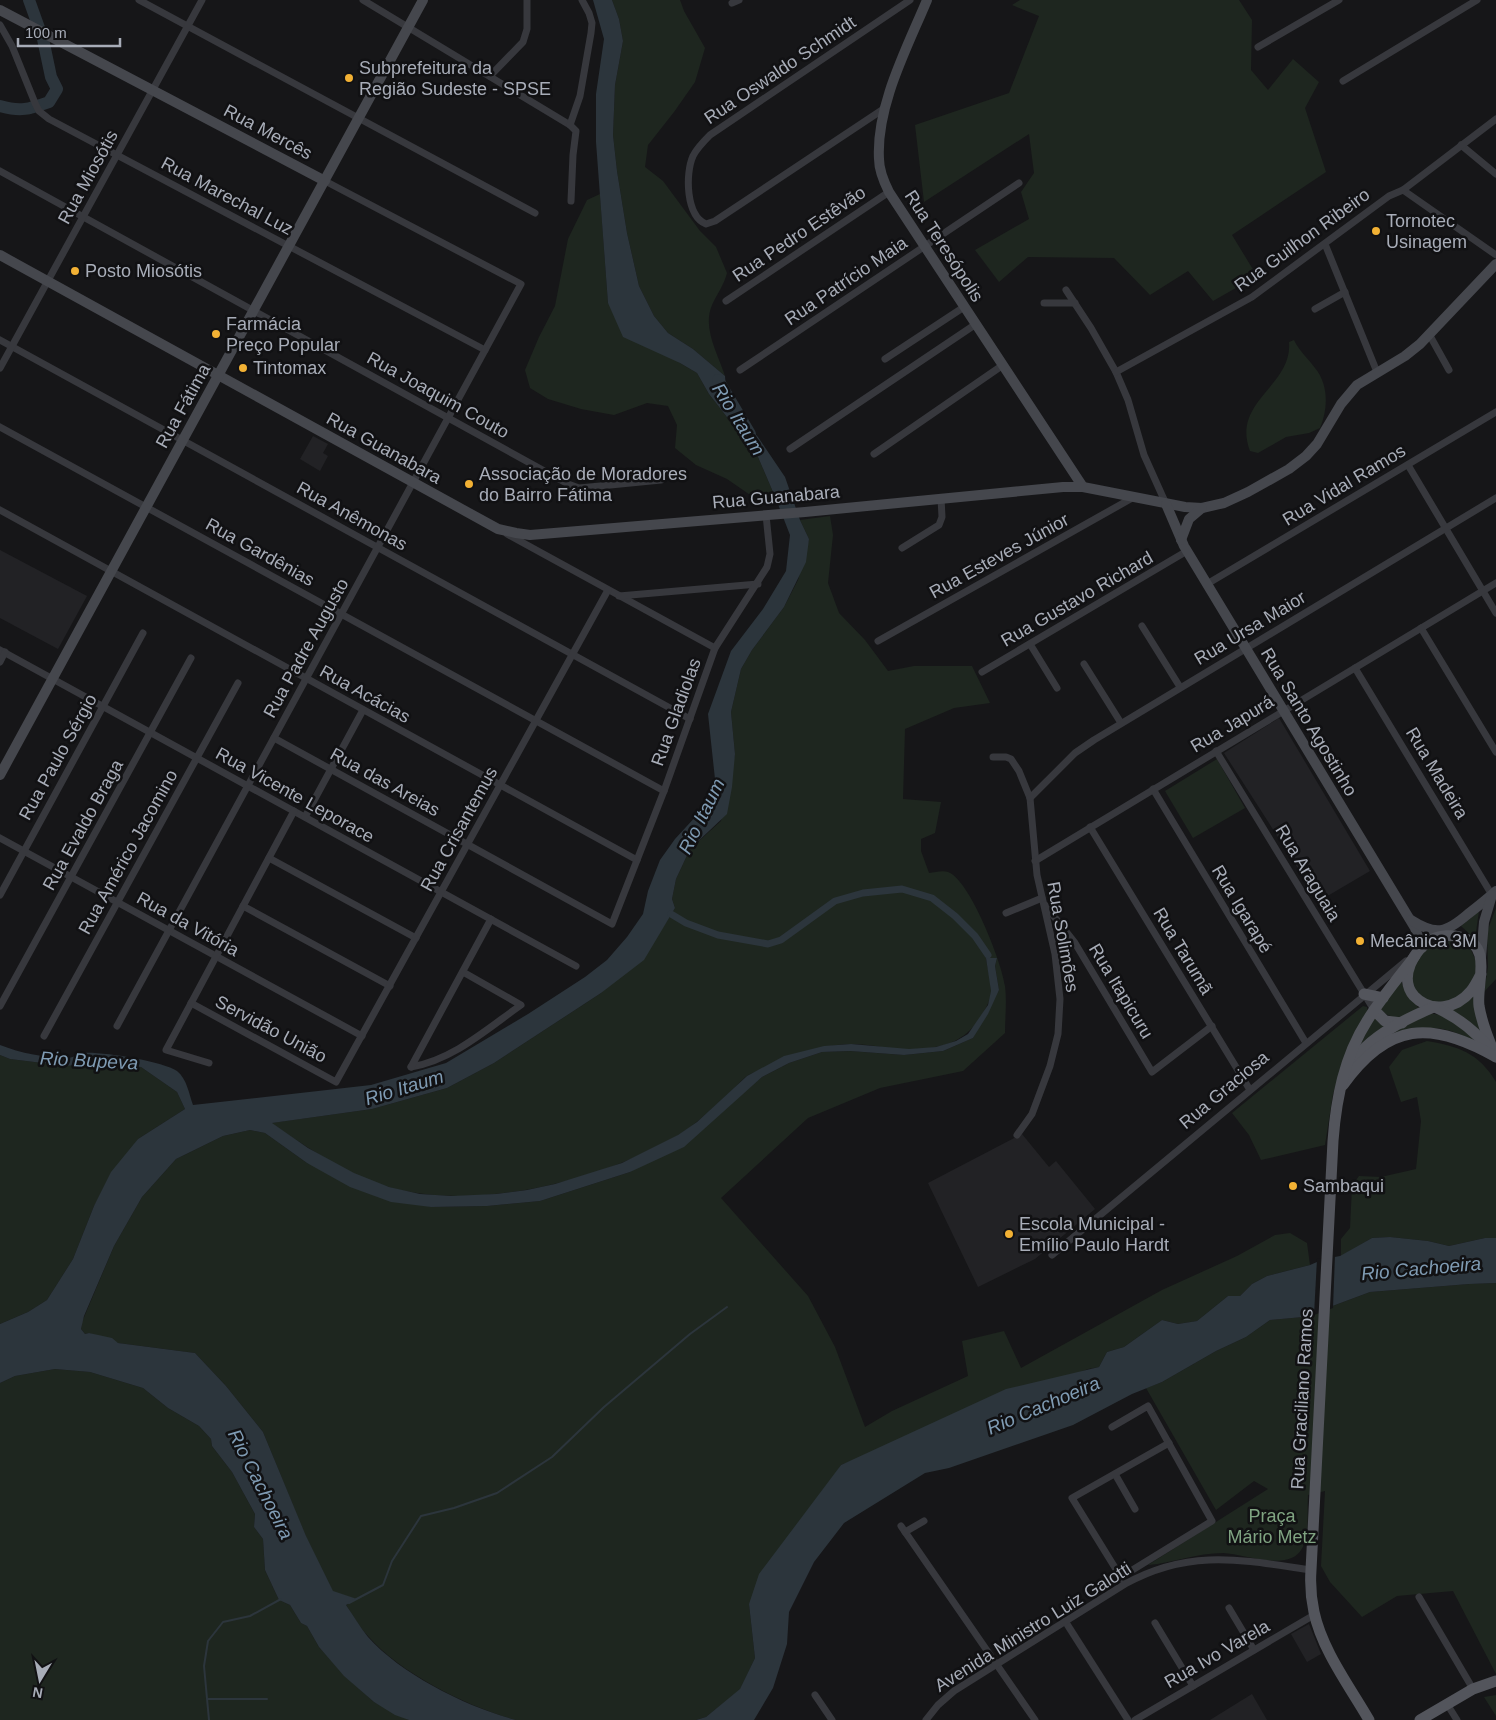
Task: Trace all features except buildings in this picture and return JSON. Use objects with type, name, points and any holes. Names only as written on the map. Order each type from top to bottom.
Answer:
[{"type":"main road","name":"Rua Fátima","points":[[0,775],[423,0]]},
{"type":"main road","name":"Rua Teresópolis","points":[[926,0],[903,56],[885,108],[879,142],[881,172],[889,192],[1084,488]]},
{"type":"main road","name":"Rua Mercês","points":[[0,10],[324,181]]},
{"type":"main road","name":"Rua Guanabara","points":[[0,255],[498,529],[516,533],[542,534],[804,512],[1049,487],[1084,488],[1166,504],[1202,508],[1212,507],[1236,498],[1299,462],[1317,444],[1356,385],[1405,356],[1429,334],[1496,264]]},
{"type":"main road","name":"Rua Santo Agostinho","points":[[1166,504],[1187,552],[1410,919],[1418,934],[1419,952]]},
{"type":"main road","points":[[1181,540],[1189,519],[1202,508]]},
{"type":"main road","points":[[1447,929],[1494,893]]},
{"type":"main road","points":[[1494,893],[1484,922],[1479,996],[1485,1030],[1496,1058]]},
{"type":"main road","points":[[1410,919],[1429,929],[1447,929],[1462,937],[1474,944],[1481,958]]},
{"type":"main road","points":[[1462,937],[1437,937],[1428,942],[1419,952],[1407,975],[1410,990],[1421,1002],[1458,1018],[1472,1029],[1496,1058]]},
{"type":"main road","name":"Rua Graciliano Ramos","points":[[1369,1720],[1335,1662],[1320,1631],[1314,1615],[1311,1593],[1334,1126],[1343,1075],[1362,1030],[1374,1010],[1419,952]]},
{"type":"main road","points":[[1435,1008],[1450,1006],[1462,999],[1472,990],[1481,974]]},
{"type":"main road","points":[[1364,994],[1383,998]]},
{"type":"main road","name":"Rua Graciliano Ramos","points":[[1341,1091],[1351,1065],[1360,1051],[1370,1042],[1402,1023],[1435,1008]]},
{"type":"main road","points":[[1374,1010],[1385,1021],[1402,1023]]},
{"type":"main road","points":[[1341,1091],[1363,1059],[1387,1042],[1407,1035],[1428,1032],[1448,1035],[1479,1048],[1496,1058]]},
{"type":"main road","points":[[1420,1720],[1473,1689],[1496,1681]]},
{"type":"street","points":[[139,0],[535,213]]},
{"type":"street","name":"Rua Miosótis","points":[[0,368],[202,0]]},
{"type":"street","points":[[363,0],[570,125],[576,132],[571,201]]},
{"type":"street","points":[[490,76],[523,42],[526,29],[527,0]]},
{"type":"street","points":[[570,125],[582,89],[592,23],[582,0]]},
{"type":"street","name":"Rua Oswaldo Schmidt","points":[[885,108],[715,221],[706,224],[696,217],[688,182],[692,158],[704,141],[710,135],[910,0]]},
{"type":"street","points":[[1258,47],[1339,0]]},
{"type":"street","points":[[1344,81],[1477,0]]},
{"type":"street","name":"Rua Marechal Luz","points":[[0,25],[12,46],[39,111],[49,119],[485,350]]},
{"type":"street","name":"Rua Guilhon Ribeiro","points":[[1116,372],[1252,297],[1389,196],[1403,190],[1496,119]]},
{"type":"street","points":[[1461,145],[1496,174]]},
{"type":"street","name":"Rua Joaquim Couto","points":[[0,171],[568,484],[579,488],[662,480]]},
{"type":"street","name":"Rua Mercês","points":[[324,181],[521,284]]},
{"type":"street","name":"Rua Patrício Maia","points":[[740,370],[1020,183]]},
{"type":"street","points":[[1403,190],[1496,255]]},
{"type":"street","name":"Rua Pedro Estêvão","points":[[726,302],[889,192]]},
{"type":"street","points":[[1325,244],[1377,372]]},
{"type":"street","name":"Rua Padre Augusto","points":[[117,1026],[521,284]]},
{"type":"street","name":"Rua Santo Agostinho","points":[[1066,290],[1096,336],[1116,372],[1133,414],[1144,455],[1166,504]]},
{"type":"street","points":[[1315,309],[1345,292]]},
{"type":"street","points":[[1044,303],[1075,304]]},
{"type":"street","points":[[885,359],[964,306]]},
{"type":"street","points":[[790,449],[976,324]]},
{"type":"street","points":[[1429,334],[1450,370]]},
{"type":"street","name":"Rua Anêmonas","points":[[0,340],[690,719]]},
{"type":"street","points":[[874,454],[1003,365]]},
{"type":"street","name":"Rua Vidal Ramos","points":[[1207,584],[1496,412]]},
{"type":"street","name":"Rua Gardênias","points":[[0,427],[664,791]]},
{"type":"street","points":[[1408,465],[1496,613]]},
{"type":"street","name":"Rua Esteves Júnior","points":[[878,641],[1134,497]]},
{"type":"street","points":[[902,548],[939,525],[942,517],[941,498]]},
{"type":"street","name":"Rua Ursa Maior","points":[[1030,798],[1085,746],[1496,498]]},
{"type":"street","name":"Rua Acácias","points":[[0,510],[637,860]]},
{"type":"street","name":"Rua Gladiolas","points":[[612,924],[664,791],[715,648],[758,584],[770,561],[770,515]]},
{"type":"street","points":[[498,529],[715,648]]},
{"type":"street","points":[[538,551],[537,545],[542,534]]},
{"type":"street","name":"Rua Gustavo Richard","points":[[982,672],[1187,552]]},
{"type":"street","name":"Rua Japurá","points":[[1035,861],[1496,583]]},
{"type":"street","points":[[619,596],[758,584]]},
{"type":"street","name":"Rua Crisantemus","points":[[336,1082],[608,590]]},
{"type":"street","points":[[1142,626],[1180,688]]},
{"type":"street","points":[[1421,628],[1496,752]]},
{"type":"street","name":"Rua Paulo Sérgio","points":[[0,895],[143,633]]},
{"type":"street","points":[[1030,644],[1057,688]]},
{"type":"street","points":[[0,662],[3,651]]},
{"type":"street","name":"Rua Vicente Leporace","points":[[3,651],[576,966]]},
{"type":"street","name":"Rua Evaldo Braga","points":[[0,1006],[191,658]]},
{"type":"street","points":[[1084,664],[1121,723]]},
{"type":"street","name":"Rua Madeira","points":[[1355,668],[1494,893]]},
{"type":"street","name":"Rua Américo Jacomino","points":[[44,1036],[238,683]]},
{"type":"street","points":[[305,817],[364,710]]},
{"type":"street","name":"Rua das Areias","points":[[274,738],[612,924]]},
{"type":"street","name":"Rua Araguaia","points":[[1216,751],[1374,1010]]},
{"type":"street","name":"Rua Solimões","points":[[993,757],[1011,759],[1019,771],[1030,798],[1035,861],[1059,976],[1060,1018],[1054,1050],[1038,1101],[1026,1124],[1017,1135]]},
{"type":"street","name":"Rua Igarapé","points":[[1153,790],[1306,1043]]},
{"type":"street","points":[[209,1063],[166,1050],[294,811]]},
{"type":"street","name":"Rua Tarumã","points":[[1090,828],[1250,1090]]},
{"type":"street","name":"Rua da Vitória","points":[[0,838],[362,1036]]},
{"type":"street","points":[[269,858],[416,938]]},
{"type":"street","points":[[1006,913],[1043,901]]},
{"type":"street","name":"Rua Itapicuru","points":[[1043,901],[1075,942],[1152,1072],[1212,1026]]},
{"type":"street","points":[[243,906],[390,986]]},
{"type":"street","points":[[463,972],[521,1005],[456,1051],[435,1062],[411,1067],[491,919]]},
{"type":"street","name":"Rua Graciosa","points":[[1052,1255],[1364,994],[1419,952]]},
{"type":"street","name":"Servidão União","points":[[191,1003],[336,1082]]},
{"type":"street","points":[[1112,1427],[1148,1406],[1169,1443],[1212,1521],[1123,1581],[1072,1498],[1169,1443]]},
{"type":"street","points":[[1115,1474],[1135,1509]]},
{"type":"street","points":[[924,1521],[903,1529],[1035,1720]]},
{"type":"street","name":"Avenida Ministro Luiz Galotti","points":[[926,1720],[938,1705],[954,1691],[1123,1581],[1159,1569],[1205,1559],[1242,1560],[1311,1570]]},
{"type":"street","points":[[1419,1597],[1473,1689]]},
{"type":"street","points":[[1229,1608],[1254,1650]]},
{"type":"street","name":"Rua Ivo Varela","points":[[1135,1720],[1314,1615]]},
{"type":"street","points":[[1065,1620],[1128,1720]]},
{"type":"street","points":[[1155,1623],[1193,1686]]},
{"type":"street","points":[[815,1695],[832,1720]]},
{"type":"street","points":[[1447,1704],[1457,1720]]},
{"type":"shaded area","points":[[313,436],[328,444],[323,453],[328,456],[320,471],[300,459]]},
{"type":"shaded area","points":[[0,550],[87,596],[58,649],[0,618]]},
{"type":"shaded area","points":[[1279,718],[1370,871],[1319,901],[1224,753]]},
{"type":"shaded area","name":"Escola Municipal - Emílio Paulo Hardt","points":[[1022,1134],[1049,1167],[1056,1161],[1095,1209],[1035,1259],[978,1287],[928,1183]]},
{"type":"shaded area","points":[[1309,1624],[1321,1654],[1307,1662],[1291,1634]]},
{"type":"shaded area","points":[[1252,1694],[1267,1720],[1210,1720]]},
{"type":"green space","points":[[612,0],[680,0],[684,11],[705,48],[695,82],[648,145],[645,167],[663,181],[700,231],[716,247],[727,273],[709,314],[712,341],[725,376],[693,349],[668,333],[654,316],[639,286],[627,233],[613,135],[615,85],[623,41],[619,19]]},
{"type":"green space","points":[[1020,0],[1239,0],[1252,20],[1251,70],[1268,90],[1293,59],[1319,82],[1305,108],[1326,172],[1232,235],[1257,276],[1213,301],[1188,271],[1150,295],[1114,258],[1028,257],[999,282],[975,250],[1029,219],[1021,192],[1034,173],[1029,134],[924,202],[915,125],[1009,93],[1039,16],[1012,5]]},
{"type":"green space","points":[[0,103],[28,106],[32,114],[20,115],[0,110]]},
{"type":"green space","points":[[600,194],[608,303],[680,363],[697,373],[709,394],[758,457],[776,499],[756,499],[727,479],[696,465],[675,448],[677,425],[668,406],[647,403],[614,415],[581,409],[548,399],[530,388],[525,370],[555,306],[568,239],[587,200]]},
{"type":"green space","points":[[1294,340],[1298,348],[1320,375],[1323,382],[1326,405],[1323,421],[1320,428],[1309,433],[1286,437],[1258,453],[1250,451],[1246,434],[1249,419],[1255,406],[1282,371],[1288,357],[1289,342]]},
{"type":"green space","points":[[830,516],[833,535],[828,583],[839,613],[865,640],[888,671],[914,666],[972,666],[990,703],[954,708],[905,729],[903,799],[941,802],[935,833],[921,839],[921,851],[929,873],[948,872],[957,878],[966,890],[984,923],[998,960],[1003,975],[1006,998],[1005,1033],[963,1071],[880,1088],[808,1118],[721,1198],[808,1296],[835,1347],[865,1427],[892,1411],[968,1376],[962,1341],[1004,1331],[1021,1368],[1162,1290],[1237,1256],[1275,1235],[1290,1233],[1307,1243],[1310,1265],[1267,1276],[1252,1284],[1240,1296],[1228,1296],[1197,1321],[1178,1324],[1162,1320],[1124,1347],[1107,1352],[1099,1367],[1088,1369],[841,1465],[749,1604],[755,1658],[740,1690],[706,1717],[696,1720],[516,1720],[477,1707],[417,1676],[382,1650],[365,1632],[346,1605],[356,1599],[333,1592],[306,1537],[263,1432],[226,1386],[195,1353],[118,1343],[89,1333],[85,1334],[81,1329],[82,1322],[114,1246],[142,1197],[176,1159],[223,1136],[250,1130],[265,1133],[307,1163],[431,1207],[487,1206],[540,1201],[630,1172],[729,1105],[762,1077],[789,1063],[822,1052],[850,1051],[904,1055],[943,1051],[973,1038],[999,990],[995,966],[997,958],[986,959],[991,992],[985,1010],[968,1032],[960,1038],[942,1046],[921,1049],[895,1049],[842,1044],[816,1050],[747,1076],[691,1127],[646,1152],[575,1179],[537,1188],[498,1194],[460,1196],[423,1194],[373,1182],[343,1168],[271,1123],[372,1109],[447,1088],[494,1063],[601,993],[660,932],[675,908],[672,899],[676,879],[690,849],[721,821],[735,754],[731,712],[741,669],[752,650],[784,607],[798,580],[809,539],[800,520]]},
{"type":"green space","points":[[1217,759],[1245,808],[1193,838],[1165,791]]},
{"type":"green space","points":[[1496,908],[1496,979],[1484,992],[1488,967],[1487,932]]},
{"type":"green space","points":[[1479,911],[1475,939],[1461,926]]},
{"type":"green space","points":[[1439,940],[1462,941],[1471,950],[1476,961],[1477,973],[1460,998],[1437,1004],[1423,999],[1418,994],[1412,980],[1412,966],[1417,956]]},
{"type":"green space","points":[[1401,980],[1406,993],[1420,1009],[1400,1017],[1390,1016],[1380,1009]]},
{"type":"green space","points":[[1475,993],[1485,1038],[1449,1009]]},
{"type":"green space","points":[[1363,1006],[1367,1007],[1368,1012],[1340,1071],[1333,1094],[1325,1145],[1261,1160],[1249,1135],[1232,1113]]},
{"type":"green space","points":[[1425,1014],[1434,1014],[1449,1019],[1481,1045],[1457,1033],[1438,1028],[1427,1028],[1388,1036]]},
{"type":"green space","points":[[1375,1015],[1388,1025],[1359,1047]]},
{"type":"green space","points":[[1427,1041],[1448,1045],[1467,1052],[1482,1064],[1496,1082],[1496,1238],[1485,1238],[1449,1246],[1428,1241],[1390,1237],[1372,1238],[1341,1256],[1341,1239],[1350,1228],[1352,1186],[1359,1176],[1381,1177],[1416,1169],[1421,1121],[1417,1097],[1401,1102],[1389,1067],[1402,1050]]},
{"type":"green space","points":[[0,1055],[10,1059],[67,1066],[93,1063],[141,1067],[177,1092],[185,1109],[138,1139],[94,1206],[73,1259],[47,1300],[28,1312],[0,1324]]},
{"type":"green space","name":"Praça Mário Metz","points":[[1496,1283],[1496,1674],[1453,1591],[1397,1596],[1362,1617],[1330,1582],[1321,1566],[1325,1491],[1308,1495],[1305,1541],[1300,1552],[1292,1558],[1270,1560],[1213,1553],[1148,1565],[1268,1489],[1254,1481],[1216,1510],[1146,1388],[1162,1382],[1216,1351],[1246,1337],[1270,1320],[1303,1317],[1370,1292]]},
{"type":"green space","points":[[55,1369],[90,1372],[143,1388],[168,1408],[199,1426],[211,1439],[212,1446],[232,1472],[255,1514],[254,1527],[263,1539],[265,1570],[279,1600],[290,1605],[301,1623],[307,1626],[319,1647],[345,1676],[374,1702],[409,1720],[0,1720],[0,1383],[15,1376]]},
{"type":"green space","points":[[1496,1695],[1496,1716],[1484,1697]]},
{"type":"water","name":"Rio Cachoeira","points":[[593,0],[612,0],[619,19],[623,41],[615,85],[613,135],[627,233],[639,286],[654,316],[668,333],[693,349],[725,376],[727,403],[758,437],[785,477],[800,520],[809,539],[806,562],[784,607],[752,650],[741,669],[731,712],[735,754],[727,814],[690,849],[676,879],[672,899],[675,908],[644,960],[601,993],[494,1063],[447,1088],[372,1109],[272,1123],[308,1148],[354,1173],[389,1187],[420,1194],[451,1196],[496,1194],[527,1190],[555,1184],[622,1163],[678,1135],[697,1122],[747,1076],[784,1056],[824,1046],[851,1044],[909,1049],[936,1047],[956,1041],[968,1034],[988,1005],[991,991],[986,958],[997,958],[995,966],[999,990],[988,1014],[973,1038],[943,1051],[904,1055],[850,1051],[822,1052],[789,1063],[762,1077],[684,1147],[630,1172],[540,1201],[487,1206],[431,1207],[391,1202],[350,1187],[307,1163],[265,1133],[250,1130],[223,1136],[176,1159],[142,1197],[114,1246],[84,1316],[81,1329],[85,1334],[89,1333],[112,1338],[118,1343],[195,1353],[226,1386],[263,1432],[306,1536],[333,1591],[357,1599],[346,1605],[368,1637],[399,1664],[436,1688],[477,1707],[516,1720],[409,1720],[395,1715],[374,1702],[344,1676],[319,1647],[307,1626],[301,1623],[290,1605],[279,1600],[265,1570],[263,1539],[254,1527],[255,1514],[232,1472],[212,1446],[211,1439],[199,1426],[168,1408],[143,1388],[90,1372],[55,1369],[15,1376],[0,1383],[0,1324],[28,1312],[47,1300],[73,1259],[94,1206],[111,1172],[138,1139],[185,1109],[177,1092],[141,1067],[93,1063],[67,1066],[10,1059],[0,1055],[0,1045],[42,1056],[70,1058],[82,1053],[91,1053],[131,1057],[169,1067],[180,1074],[185,1082],[193,1105],[371,1085],[446,1063],[528,1014],[585,977],[607,960],[627,937],[643,914],[648,891],[660,860],[675,839],[698,814],[715,779],[708,714],[731,651],[763,609],[786,571],[790,535],[758,457],[709,394],[697,373],[680,363],[623,337],[608,303],[596,142],[596,94],[604,39]]},
{"type":"water","name":"Rio Cachoeira","points":[[1390,1237],[1428,1241],[1449,1246],[1485,1238],[1496,1238],[1496,1283],[1370,1292],[1303,1317],[1270,1320],[1246,1337],[1216,1351],[1162,1382],[1132,1394],[1073,1425],[949,1468],[925,1473],[844,1523],[814,1562],[789,1612],[787,1644],[773,1688],[754,1720],[696,1720],[706,1717],[740,1689],[755,1658],[749,1604],[759,1574],[841,1465],[1006,1389],[1099,1367],[1107,1352],[1124,1347],[1162,1320],[1178,1324],[1197,1321],[1228,1296],[1240,1296],[1252,1284],[1267,1276],[1340,1256],[1372,1238]]},
{"type":"pier","points":[[1335,1255],[1333,1308],[1314,1315],[1317,1259]]},
{"type":"waterway","name":"Rio Bupeva","points":[[0,106],[19,109],[36,106],[49,102],[57,89],[51,77],[43,39],[29,0]]},
{"type":"waterway","name":"Rio Itaum","points":[[718,380],[750,434]]},
{"type":"waterway","points":[[671,914],[686,923],[718,935],[768,944],[781,940],[835,901],[863,893],[902,889],[932,898],[955,916],[975,936],[988,955]]},
{"type":"waterway","points":[[349,1603],[383,1585],[392,1561],[421,1516],[454,1508],[497,1493],[552,1457],[604,1407],[690,1334],[727,1307]]},
{"type":"waterway","points":[[209,1720],[204,1666],[208,1641],[223,1622],[250,1616],[281,1599]]},
{"type":"waterway","points":[[208,1699],[267,1699]]},
{"type":"place","name":"Subprefeitura da Região Sudeste - SPSE","points":[[349,78]]},
{"type":"place","name":"Tornotec Usinagem","points":[[1376,231]]},
{"type":"place","name":"Posto Miosótis","points":[[75,271]]},
{"type":"place","name":"Farmácia Preço Popular","points":[[216,334]]},
{"type":"place","name":"Tintomax","points":[[243,368]]},
{"type":"place","name":"Associação de Moradores do Bairro Fátima","points":[[469,484]]},
{"type":"place","name":"Mecânica 3M","points":[[1360,941]]},
{"type":"place","name":"Sambaqui","points":[[1293,1186]]},
{"type":"place","name":"Escola Municipal - Emílio Paulo Hardt","points":[[1009,1234]]}]
